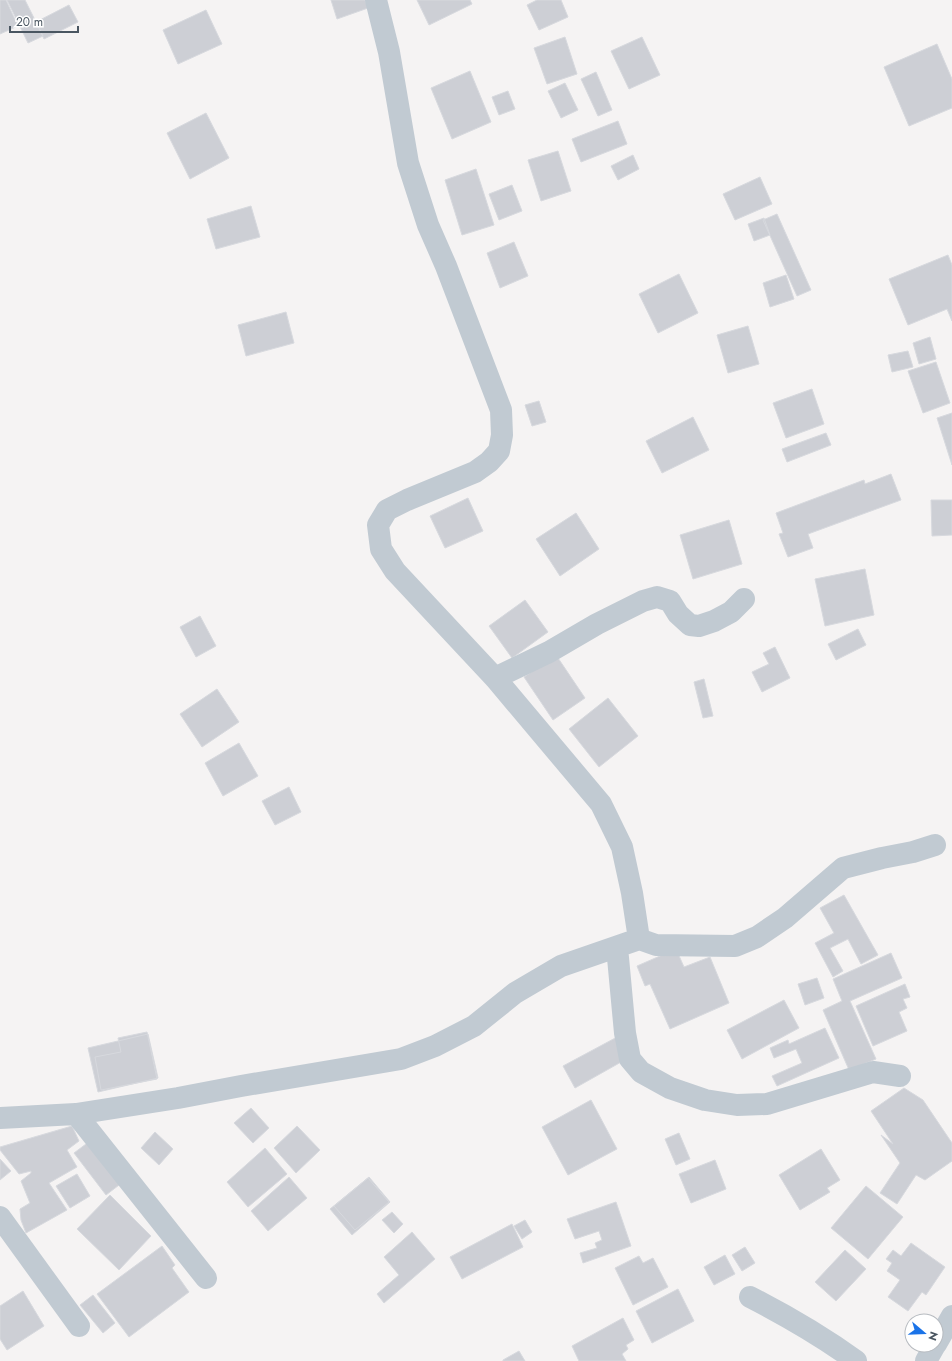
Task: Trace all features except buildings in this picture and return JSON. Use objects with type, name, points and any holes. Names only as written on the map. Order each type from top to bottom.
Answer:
[{"type":"street","points":[[376,0],[389,52],[408,163],[428,225],[446,266],[501,410],[502,435],[499,451],[489,462],[480,468],[387,510],[378,525],[381,549],[395,571],[495,678],[600,804],[622,847],[632,892],[639,939]]},
{"type":"street","points":[[495,678],[549,652],[597,624],[643,601],[657,597],[670,601],[678,614],[690,624],[699,626],[714,621],[731,612],[744,599]]},
{"type":"street","points":[[0,1118],[76,1114],[178,1098],[401,1059],[435,1046],[474,1026],[515,993],[561,966],[639,939],[656,946],[736,946],[757,937],[786,918],[843,868],[914,852],[935,845]]},
{"type":"street","points":[[617,947],[625,1033],[630,1059],[641,1072],[670,1088],[705,1100],[737,1105],[767,1104],[873,1072],[900,1076]]},
{"type":"street","points":[[76,1114],[206,1278]]},
{"type":"street","points":[[0,1217],[79,1326]]},
{"type":"street","points":[[750,1297],[789,1317],[837,1347],[856,1361]]},
{"type":"street","points":[[944,1330],[952,1316]]}]
